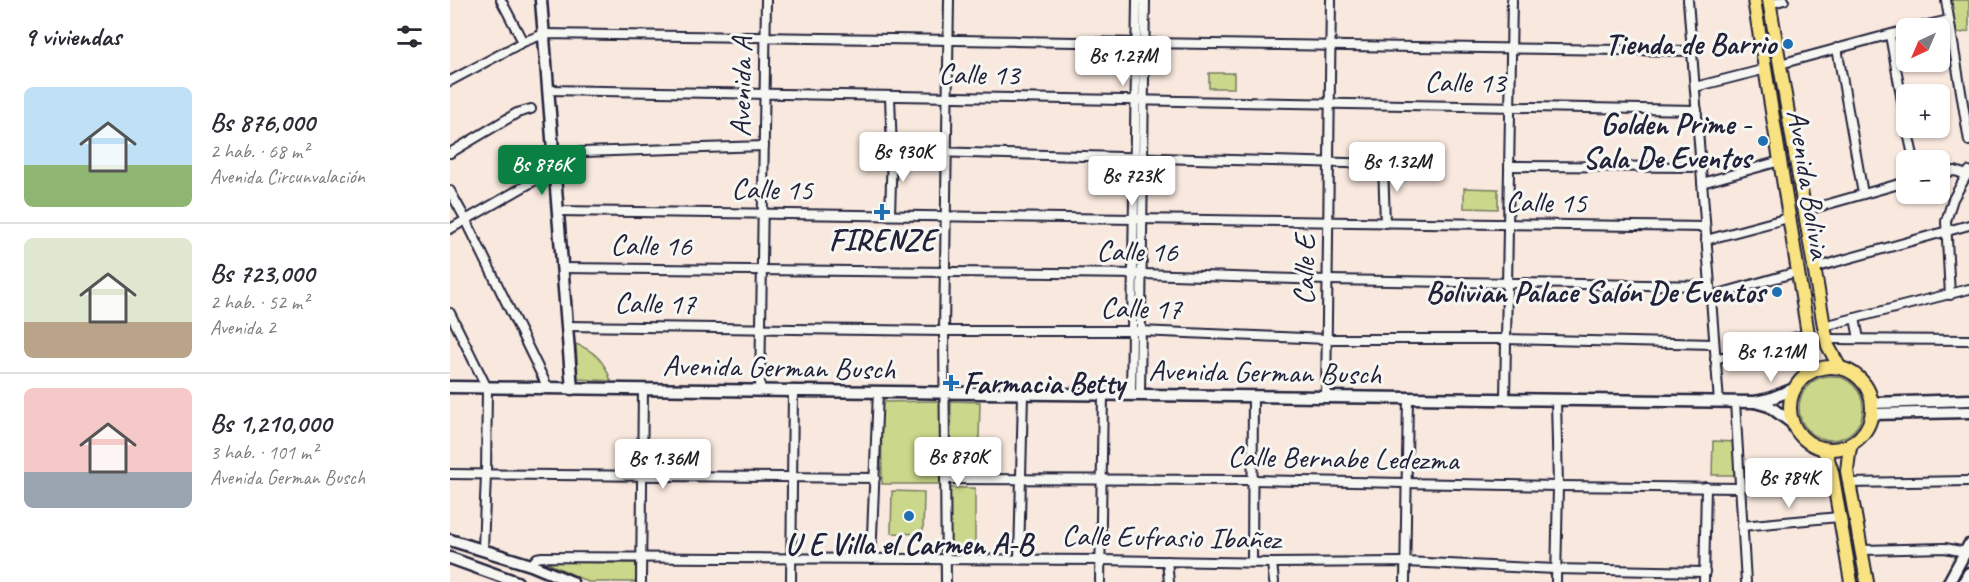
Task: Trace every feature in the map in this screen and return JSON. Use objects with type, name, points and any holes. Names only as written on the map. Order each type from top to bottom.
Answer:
[{"type":"main road","points":[[542,0],[572,389]]},
{"type":"main road","name":"Avenida Bolivia","points":[[1754,0],[1808,334],[1808,360],[1805,375]]},
{"type":"main road","name":"Avenida Bolivia","points":[[1769,2],[1824,326],[1832,356],[1840,368]]},
{"type":"main road","points":[[1822,368],[1840,368],[1855,374],[1862,380],[1870,394],[1872,408],[1865,431],[1851,444],[1840,448],[1822,448],[1806,440],[1792,423],[1790,407],[1794,389],[1805,375],[1822,368]]},
{"type":"main road","name":"Avenida German Busch","points":[[450,387],[1719,402],[1755,402],[1794,389]]},
{"type":"main road","points":[[1872,408],[1969,400]]},
{"type":"main road","name":"Avenida German Busch","points":[[1755,402],[1769,406],[1792,423]]},
{"type":"main road","points":[[1872,408],[1969,411]]},
{"type":"main road","points":[[1851,444],[1848,462],[1849,483],[1867,582]]},
{"type":"main road","points":[[1822,448],[1832,472],[1851,582]]},
{"type":"main road","points":[[450,540],[531,565],[572,582]]},
{"type":"main road","points":[[1950,582],[1967,548]]},
{"type":"main road","points":[[450,558],[517,582]]},
{"type":"main road","points":[[1964,582],[1969,573]]},
{"type":"street","points":[[501,0],[523,42]]},
{"type":"street","name":"Avenida A","points":[[760,391],[766,0]]},
{"type":"street","points":[[945,582],[944,332],[949,0]]},
{"type":"street","points":[[1135,395],[1140,43],[1137,0]]},
{"type":"street","points":[[1140,43],[1145,0]]},
{"type":"street","name":"Calle E","points":[[1326,397],[1331,0]]},
{"type":"street","points":[[1505,399],[1512,0]]},
{"type":"street","points":[[1688,0],[1719,402]]},
{"type":"street","points":[[1769,2],[1784,0]]},
{"type":"street","points":[[1946,0],[1949,18]]},
{"type":"street","points":[[1950,26],[1969,141]]},
{"type":"street","points":[[1780,64],[1896,32]]},
{"type":"street","points":[[450,81],[523,42],[544,34],[1692,51]]},
{"type":"street","points":[[1890,34],[1899,84]]},
{"type":"street","points":[[1837,48],[1863,194]]},
{"type":"street","points":[[1695,87],[1766,69]]},
{"type":"street","name":"Calle 13","points":[[548,90],[1697,110]]},
{"type":"street","points":[[890,97],[892,151],[890,214]]},
{"type":"street","points":[[450,153],[516,113],[531,109]]},
{"type":"street","points":[[553,153],[764,146]]},
{"type":"street","points":[[892,151],[1383,164],[1384,224]]},
{"type":"street","points":[[1702,183],[1780,161]]},
{"type":"street","points":[[1509,166],[1701,167]]},
{"type":"street","points":[[1950,172],[1968,173],[1948,211],[1946,231],[1950,295]]},
{"type":"street","points":[[450,229],[539,178],[555,174]]},
{"type":"street","points":[[1804,210],[1896,185]]},
{"type":"street","points":[[450,191],[548,388]]},
{"type":"street","name":"Calle 15","points":[[558,211],[1706,227]]},
{"type":"street","points":[[1706,240],[1788,218]]},
{"type":"street","points":[[1814,268],[1969,225]]},
{"type":"street","name":"Calle 16","points":[[562,268],[1137,274],[1328,280],[1710,286]]},
{"type":"street","points":[[1711,296],[1797,272]]},
{"type":"street","points":[[1824,326],[1969,289]]},
{"type":"street","points":[[450,313],[487,388],[483,549]]},
{"type":"street","points":[[1855,318],[1859,339]]},
{"type":"street","name":"Calle 17","points":[[567,326],[944,332],[1136,331],[1327,339],[1506,339],[1714,344]]},
{"type":"street","points":[[1715,359],[1808,334]]},
{"type":"street","points":[[1827,339],[1969,340]]},
{"type":"street","points":[[641,582],[643,390]]},
{"type":"street","points":[[791,582],[793,391]]},
{"type":"street","points":[[871,559],[878,392]]},
{"type":"street","points":[[1019,560],[1023,394]]},
{"type":"street","points":[[1100,582],[1103,395]]},
{"type":"street","points":[[1251,562],[1253,396]]},
{"type":"street","points":[[1405,582],[1408,398]]},
{"type":"street","points":[[1556,400],[1558,486],[1556,582]]},
{"type":"street","points":[[1735,402],[1746,582]]},
{"type":"street","points":[[450,474],[875,478]]},
{"type":"street","name":"Calle Bernabe Ledezma","points":[[945,479],[1253,480],[1740,488]]},
{"type":"street","points":[[1849,483],[1969,481]]},
{"type":"street","points":[[1704,582],[1706,488]]},
{"type":"street","points":[[1743,526],[1839,517]]},
{"type":"street","points":[[1862,550],[1967,548]]},
{"type":"street","name":"Calle Eufrasio Ibañez","points":[[531,565],[537,558],[542,557],[642,557],[1272,563],[1406,562],[1556,569],[1705,572]]},
{"type":"street","points":[[1167,561],[1169,582]]},
{"type":"street","points":[[1272,563],[1274,582]]},
{"type":"green space","points":[[1951,0],[1969,0],[1969,31],[1957,34]]},
{"type":"green space","points":[[1209,73],[1234,73],[1234,88],[1209,88]]},
{"type":"green space","points":[[1464,188],[1498,189],[1498,209],[1464,208]]},
{"type":"green space","points":[[576,344],[589,350],[598,358],[606,368],[611,381],[578,379]]},
{"type":"green space","points":[[1831,376],[1849,382],[1857,390],[1863,408],[1857,426],[1849,434],[1831,440],[1813,434],[1805,426],[1799,408],[1805,390],[1813,382]]},
{"type":"green space","points":[[940,401],[941,484],[882,484],[881,402]]},
{"type":"green space","points":[[951,401],[980,402],[978,475],[950,475]]},
{"type":"green space","points":[[1713,441],[1735,442],[1734,475],[1712,475]]},
{"type":"green space","points":[[948,488],[975,488],[975,555],[948,555]]},
{"type":"green space","points":[[892,491],[924,492],[923,534],[891,533]]},
{"type":"green space","points":[[546,562],[636,563],[636,582],[588,582]]},
{"type":"place","name":"Tienda de Barrio","points":[[1788,44]]},
{"type":"place","name":"Golden Prime - Sala De Eventos","points":[[1763,141]]},
{"type":"place","name":"FIRENZE","points":[[882,212]]},
{"type":"place","name":"Bolivian Palace Salón De Eventos","points":[[1777,292]]},
{"type":"place","name":"Farmacia Betty","points":[[951,383]]},
{"type":"place","name":"U E Villa el Carmen A-B","points":[[909,516]]}]
